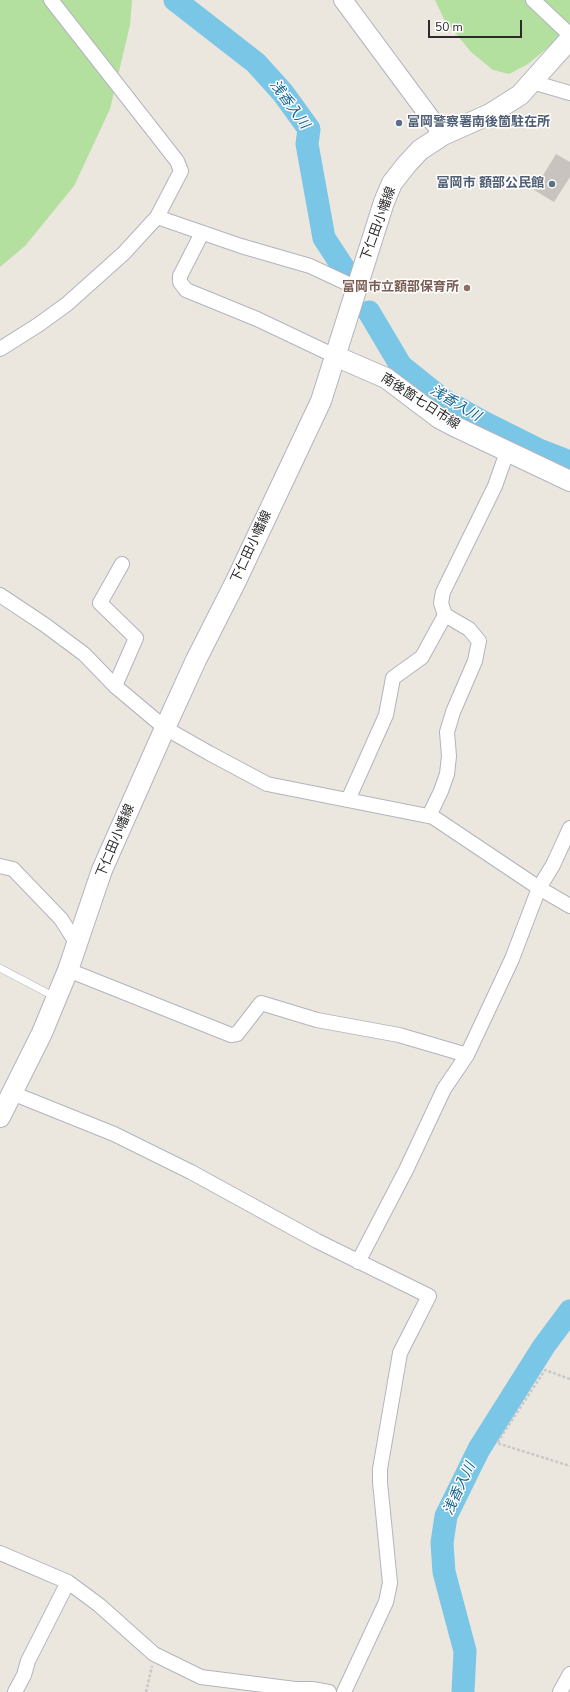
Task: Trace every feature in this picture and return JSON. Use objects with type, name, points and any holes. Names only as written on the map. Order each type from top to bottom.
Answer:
[{"type":"main road","name":"下仁田小幡線","points":[[0,1117],[42,1033],[68,970],[102,870],[165,728],[196,660],[304,439],[321,401],[384,202],[392,183],[420,150],[444,135],[490,114],[520,95],[570,39]]},
{"type":"main road","name":"南後箇七日市線","points":[[334,356],[386,378],[439,418],[570,481]]},
{"type":"street","points":[[0,349],[38,325],[67,304],[124,253],[157,217],[181,171],[177,161],[51,0]]},
{"type":"street","points":[[343,0],[444,135]]},
{"type":"street","points":[[533,0],[570,35]]},
{"type":"street","points":[[532,82],[570,93]]},
{"type":"street","points":[[157,217],[241,246],[310,266],[357,288]]},
{"type":"street","points":[[202,233],[180,276],[180,282],[186,290],[258,319],[334,356]]},
{"type":"street","points":[[348,800],[386,716],[393,678],[422,657],[444,615],[441,603],[443,592],[495,486],[507,452]]},
{"type":"street","points":[[115,686],[136,638],[100,603],[122,564]]},
{"type":"street","points":[[0,595],[45,625],[84,654],[115,686],[165,728],[267,784],[433,817],[538,888],[570,906]]},
{"type":"street","points":[[429,816],[447,774],[449,756],[447,732],[452,712],[475,661],[479,641],[469,630],[444,615]]},
{"type":"street","points":[[358,1262],[406,1170],[444,1089],[466,1055],[512,958],[538,888],[553,865],[570,828]]},
{"type":"street","points":[[0,866],[13,869],[61,919],[76,944]]},
{"type":"street","points":[[68,970],[232,1035],[237,1034],[261,1003],[317,1020],[399,1035],[466,1055]]},
{"type":"street","points":[[12,1092],[114,1134],[184,1168],[358,1262],[429,1296],[400,1353],[380,1469],[390,1583],[386,1602],[344,1692]]},
{"type":"street","points":[[0,1553],[68,1582],[99,1605],[154,1654],[201,1677],[295,1691],[312,1689],[329,1692]]},
{"type":"street","points":[[15,1692],[24,1675],[28,1660],[68,1582]]},
{"type":"street","points":[[560,1692],[570,1674]]},
{"type":"lane","points":[[0,968],[56,998]]},
{"type":"path","points":[[570,1379],[545,1370],[497,1443],[570,1466]]},
{"type":"path","points":[[146,1692],[154,1654]]},
{"type":"green space","points":[[0,0],[132,0],[130,25],[110,109],[74,186],[25,246],[0,267]]},
{"type":"green space","points":[[435,0],[570,0],[570,33],[551,45],[528,64],[509,74],[493,70],[471,52],[444,19]]},
{"type":"building","name":"富岡市 額部公民館","points":[[556,154],[570,162],[570,177],[554,202],[534,190]]},
{"type":"waterway","name":"浅香入川","points":[[175,0],[256,63],[283,93],[309,129],[307,144],[324,238],[345,270]]},
{"type":"waterway","name":"浅香入川","points":[[369,312],[401,366],[442,399],[483,422],[539,450],[570,462]]},
{"type":"waterway","name":"浅香入川","points":[[463,1692],[465,1651],[444,1572],[442,1543],[446,1516],[479,1449],[544,1346],[570,1311]]},
{"type":"place","name":"富岡警察署南後箇駐在所","points":[[399,123]]},
{"type":"place","name":"富岡市 額部公民館","points":[[552,184]]},
{"type":"place","name":"富岡市立額部保育所","points":[[467,288]]}]
